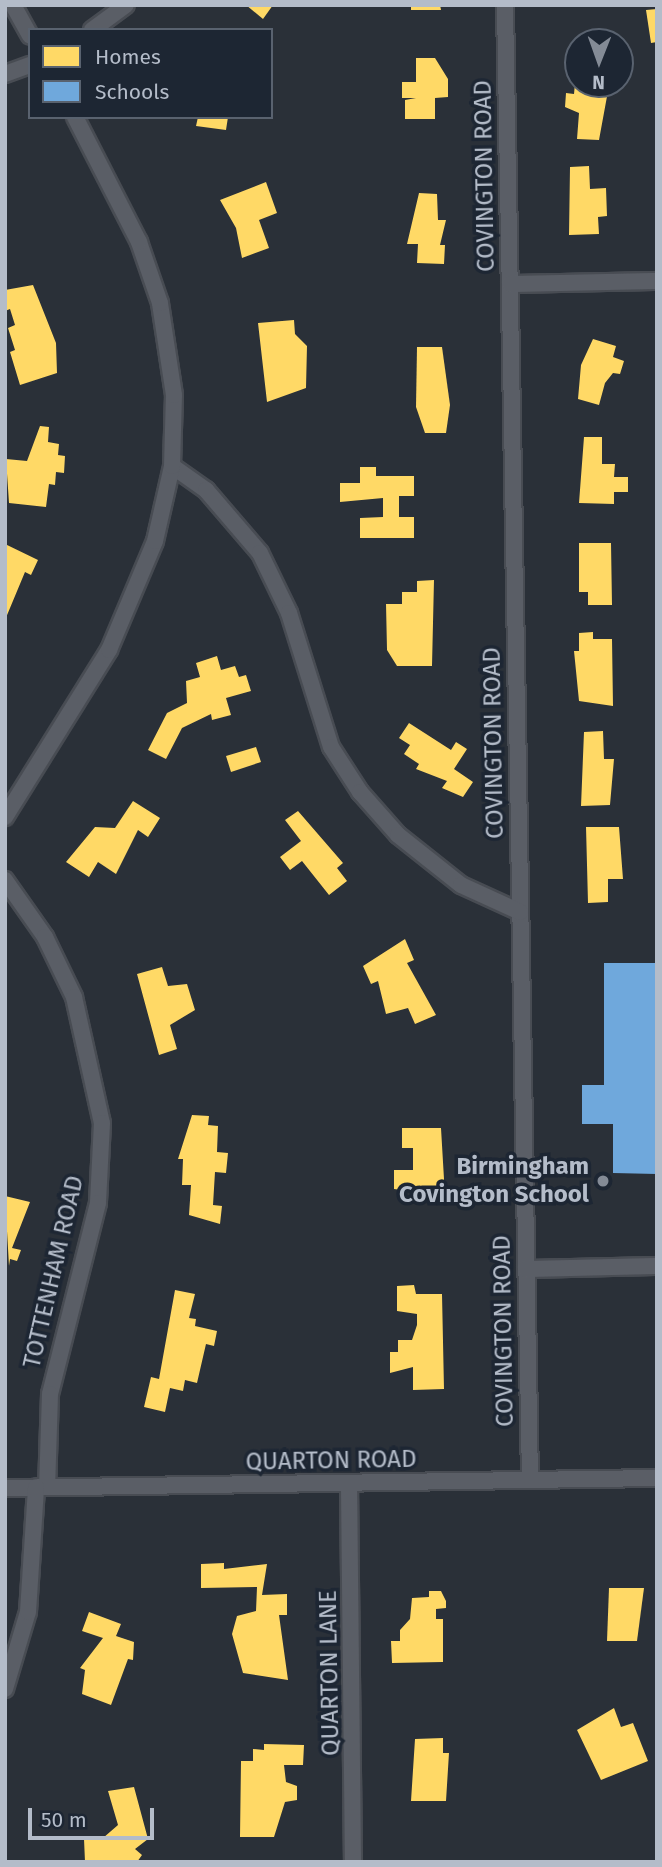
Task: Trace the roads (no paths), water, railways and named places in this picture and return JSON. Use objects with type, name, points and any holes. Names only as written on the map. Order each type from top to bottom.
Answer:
[{"type":"street","points":[[13,5],[28,32]]},
{"type":"street","points":[[95,28],[126,5]]},
{"type":"street","name":"COVINGTON ROAD","points":[[505,5],[530,1480]]},
{"type":"street","points":[[5,74],[28,66]]},
{"type":"street","points":[[5,817],[109,650],[155,541],[172,466],[174,395],[160,303],[139,242],[76,119]]},
{"type":"street","points":[[509,284],[657,281]]},
{"type":"street","points":[[172,466],[206,490],[264,560],[289,613],[331,747],[360,792],[398,835],[451,878],[520,912]]},
{"type":"street","name":"TOTTENHAM ROAD","points":[[5,880],[44,937],[74,997],[102,1123],[94,1225],[50,1394],[28,1612],[5,1689]]},
{"type":"street","points":[[526,1269],[657,1266]]},
{"type":"street","name":"QUARTON ROAD","points":[[5,1488],[657,1478]]},
{"type":"street","name":"QUARTON LANE","points":[[349,1483],[353,1862]]},
{"type":"place","name":"Birmingham Covington School","points":[[603,1181]]}]
